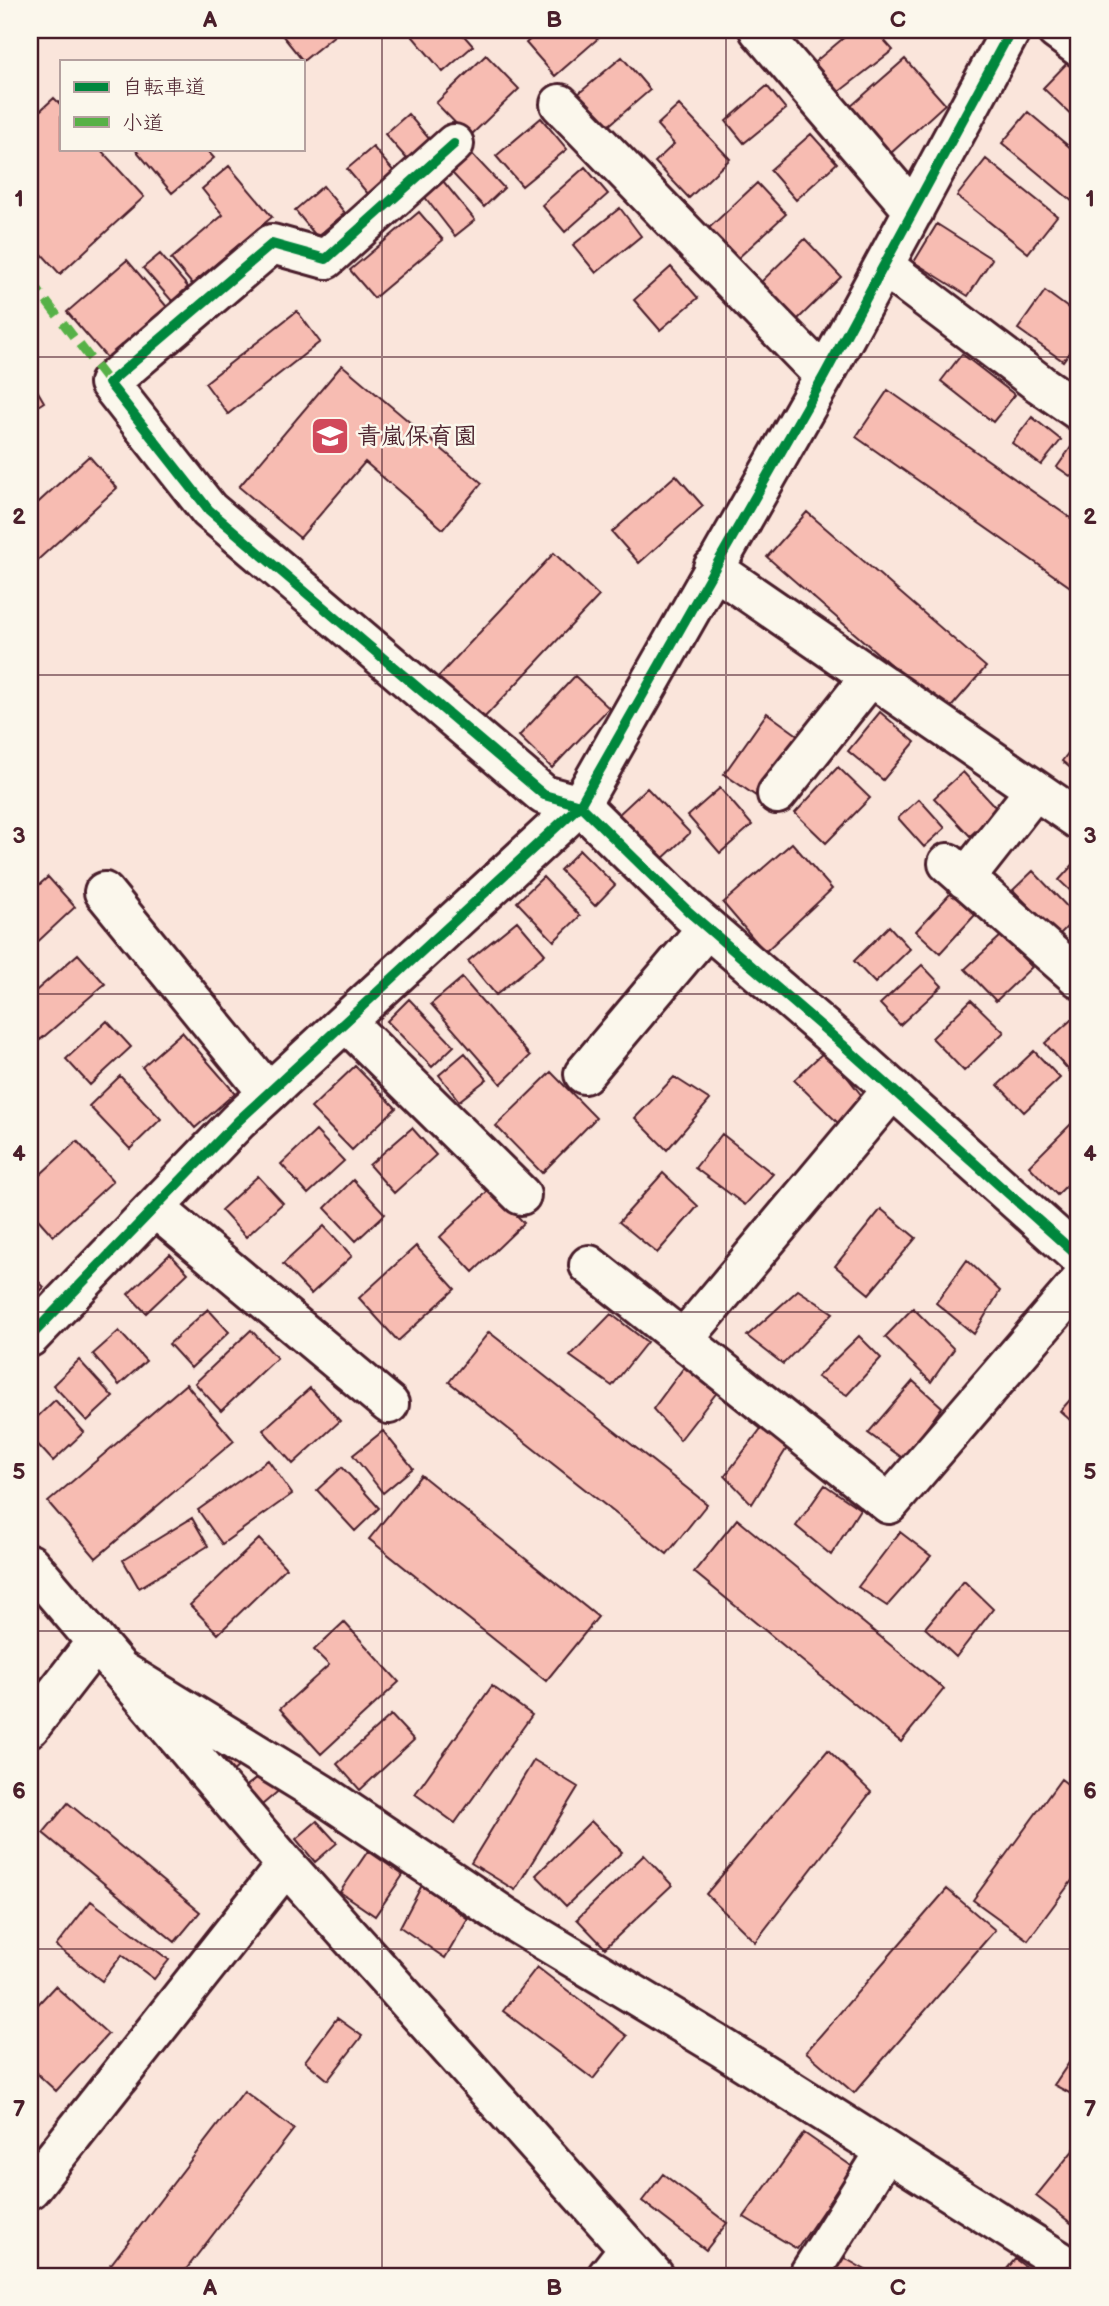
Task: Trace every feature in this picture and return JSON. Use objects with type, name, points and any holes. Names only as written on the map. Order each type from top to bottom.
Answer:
[{"type":"street","points":[[759,30],[914,211]]},
{"type":"street","points":[[30,1337],[268,1093],[580,805],[824,376],[1012,30]]},
{"type":"street","points":[[1056,30],[1079,47]]},
{"type":"street","points":[[560,104],[824,376]]},
{"type":"street","points":[[454,145],[326,259],[272,244],[109,383],[209,510],[544,795],[580,805],[707,928],[893,1089],[1079,1257]]},
{"type":"street","points":[[884,266],[1079,411]]},
{"type":"street","points":[[713,568],[1079,820]]},
{"type":"street","points":[[777,794],[870,677]]},
{"type":"street","points":[[1035,790],[957,871],[1079,978]]},
{"type":"street","points":[[104,892],[268,1093]]},
{"type":"street","points":[[584,1074],[707,928]]},
{"type":"street","points":[[346,1022],[522,1195]]},
{"type":"street","points":[[683,1340],[893,1089]]},
{"type":"street","points":[[155,1208],[389,1404]]},
{"type":"street","points":[[589,1265],[889,1504],[1079,1283]]},
{"type":"street","points":[[30,1563],[618,2262],[654,2276]]},
{"type":"street","points":[[30,1727],[108,1656]]},
{"type":"street","points":[[108,1656],[504,1916],[723,2048],[1079,2273]]},
{"type":"street","points":[[31,2184],[286,1865]]},
{"type":"street","points":[[808,2276],[886,2151]]},
{"type":"building","points":[[278,30],[341,30],[304,60]]},
{"type":"building","points":[[407,30],[459,30],[473,46],[443,72]]},
{"type":"building","points":[[541,30],[596,30],[601,36],[555,76],[526,43]]},
{"type":"building","points":[[853,30],[875,30],[893,50],[835,95],[810,66]]},
{"type":"building","points":[[486,55],[519,89],[469,137],[436,103]]},
{"type":"building","points":[[622,57],[650,90],[607,127],[578,94]]},
{"type":"building","points":[[1072,58],[1079,65],[1079,122],[1043,88]]},
{"type":"building","points":[[905,59],[945,104],[891,153],[850,107]]},
{"type":"building","points":[[767,86],[786,109],[744,143],[726,121]]},
{"type":"building","points":[[54,98],[60,104],[60,150],[101,150],[144,197],[60,274],[30,241],[30,120]]},
{"type":"building","points":[[679,105],[730,159],[689,198],[655,162],[674,144],[657,125]]},
{"type":"building","points":[[1028,112],[1079,155],[1079,194],[1073,202],[1002,143]]},
{"type":"building","points":[[408,114],[431,141],[408,160],[385,134]]},
{"type":"building","points":[[541,118],[567,149],[522,186],[496,156]]},
{"type":"building","points":[[811,134],[837,163],[796,200],[770,170]]},
{"type":"building","points":[[373,147],[395,173],[369,195],[347,169]]},
{"type":"building","points":[[136,150],[207,150],[214,158],[172,193]]},
{"type":"building","points":[[472,154],[504,188],[484,207],[452,173]]},
{"type":"building","points":[[986,159],[1057,216],[1028,253],[957,196]]},
{"type":"building","points":[[229,166],[272,217],[192,284],[171,259],[223,215],[202,189]]},
{"type":"building","points":[[585,167],[608,194],[565,232],[542,205]]},
{"type":"building","points":[[443,181],[475,220],[455,236],[424,196]]},
{"type":"building","points":[[757,183],[786,214],[737,259],[709,228]]},
{"type":"building","points":[[323,186],[345,213],[317,237],[295,210]]},
{"type":"building","points":[[620,208],[641,236],[596,273],[573,245]]},
{"type":"building","points":[[419,212],[443,240],[374,298],[350,270]]},
{"type":"building","points":[[937,224],[992,259],[968,296],[914,262]]},
{"type":"building","points":[[805,239],[841,277],[797,320],[761,282]]},
{"type":"building","points":[[160,254],[188,287],[172,301],[143,268]]},
{"type":"building","points":[[127,260],[167,307],[108,359],[67,312]]},
{"type":"building","points":[[671,267],[698,298],[660,330],[634,300]]},
{"type":"building","points":[[1045,291],[1079,316],[1079,339],[1063,361],[1018,329]]},
{"type":"building","points":[[297,311],[320,342],[228,414],[205,383]]},
{"type":"building","points":[[962,354],[1015,395],[993,422],[941,381]]},
{"type":"building","points":[[342,365],[482,483],[443,529],[365,462],[300,538],[239,487]]},
{"type":"building","points":[[30,378],[44,402],[30,411]]},
{"type":"building","points":[[888,390],[1079,524],[1079,593],[856,437]]},
{"type":"building","points":[[1032,417],[1061,440],[1041,465],[1012,443]]},
{"type":"building","points":[[1074,443],[1079,447],[1079,482],[1057,467]]},
{"type":"building","points":[[89,456],[117,488],[30,567],[30,510]]},
{"type":"building","points":[[676,475],[703,506],[639,563],[612,532]]},
{"type":"building","points":[[807,512],[986,667],[946,713],[767,557]]},
{"type":"building","points":[[554,553],[599,596],[483,719],[438,677]]},
{"type":"building","points":[[575,676],[609,708],[552,768],[519,736]]},
{"type":"building","points":[[880,712],[915,742],[883,780],[848,751]]},
{"type":"building","points":[[767,713],[799,736],[756,796],[724,774]]},
{"type":"building","points":[[1079,739],[1079,775],[1062,761]]},
{"type":"building","points":[[838,767],[870,798],[826,843],[795,813]]},
{"type":"building","points":[[963,772],[998,810],[970,836],[934,798]]},
{"type":"building","points":[[647,788],[690,833],[660,861],[618,815]]},
{"type":"building","points":[[720,788],[752,825],[720,853],[688,816]]},
{"type":"building","points":[[919,799],[945,828],[924,847],[898,818]]},
{"type":"building","points":[[792,843],[832,889],[765,952],[723,903]]},
{"type":"building","points":[[580,850],[615,885],[595,906],[560,870]]},
{"type":"building","points":[[1079,858],[1079,899],[1059,880]]},
{"type":"building","points":[[1033,871],[1077,917],[1058,936],[1013,890]]},
{"type":"building","points":[[48,877],[75,907],[30,949],[30,893]]},
{"type":"building","points":[[543,877],[580,916],[554,941],[517,902]]},
{"type":"building","points":[[951,893],[975,915],[940,953],[916,931]]},
{"type":"building","points":[[517,921],[545,954],[496,995],[468,961]]},
{"type":"building","points":[[889,926],[910,949],[875,983],[854,961]]},
{"type":"building","points":[[1001,936],[1032,967],[996,1001],[965,969]]},
{"type":"building","points":[[78,954],[105,984],[40,1040],[30,1028],[30,996]]},
{"type":"building","points":[[922,965],[942,986],[900,1025],[880,1004]]},
{"type":"building","points":[[462,978],[530,1056],[501,1084],[431,1004]]},
{"type":"building","points":[[409,999],[454,1046],[432,1067],[387,1021]]},
{"type":"building","points":[[971,1000],[1004,1032],[964,1071],[932,1038]]},
{"type":"building","points":[[1079,1013],[1079,1082],[1045,1043]]},
{"type":"building","points":[[107,1021],[131,1047],[90,1085],[66,1059]]},
{"type":"building","points":[[182,1032],[235,1093],[195,1128],[142,1067]]},
{"type":"building","points":[[826,1050],[862,1096],[839,1124],[794,1080]]},
{"type":"building","points":[[1034,1051],[1060,1078],[1024,1112],[998,1085]]},
{"type":"building","points":[[465,1053],[487,1079],[459,1101],[439,1075]]},
{"type":"building","points":[[355,1066],[396,1108],[352,1150],[311,1108]]},
{"type":"building","points":[[551,1072],[596,1118],[542,1173],[496,1126]]},
{"type":"building","points":[[120,1076],[161,1119],[130,1149],[89,1106]]},
{"type":"building","points":[[674,1077],[710,1100],[667,1150],[635,1118]]},
{"type":"building","points":[[1078,1117],[1079,1173],[1057,1195],[1029,1166]]},
{"type":"building","points":[[412,1128],[436,1155],[394,1193],[369,1165]]},
{"type":"building","points":[[316,1131],[344,1161],[308,1194],[281,1164]]},
{"type":"building","points":[[722,1134],[773,1174],[745,1205],[695,1168]]},
{"type":"building","points":[[77,1141],[113,1181],[53,1236],[30,1210],[30,1184]]},
{"type":"building","points":[[663,1173],[698,1206],[657,1253],[619,1222]]},
{"type":"building","points":[[258,1176],[283,1203],[246,1237],[221,1210]]},
{"type":"building","points":[[353,1180],[385,1214],[356,1241],[325,1208]]},
{"type":"building","points":[[491,1188],[524,1223],[473,1272],[440,1237]]},
{"type":"building","points":[[881,1209],[916,1238],[869,1294],[835,1266]]},
{"type":"building","points":[[324,1226],[352,1256],[311,1294],[283,1264]]},
{"type":"building","points":[[416,1246],[455,1289],[398,1341],[359,1298]]},
{"type":"building","points":[[170,1254],[188,1273],[146,1313],[128,1294]]},
{"type":"building","points":[[967,1260],[1000,1291],[974,1334],[936,1303]]},
{"type":"building","points":[[30,1273],[44,1287],[30,1302]]},
{"type":"building","points":[[798,1290],[833,1313],[783,1364],[747,1336]]},
{"type":"building","points":[[913,1308],[954,1349],[931,1382],[885,1337]]},
{"type":"building","points":[[208,1309],[229,1332],[191,1368],[169,1344]]},
{"type":"building","points":[[611,1314],[647,1342],[612,1386],[570,1356]]},
{"type":"building","points":[[251,1330],[277,1358],[221,1411],[195,1383]]},
{"type":"building","points":[[119,1331],[146,1361],[119,1385],[93,1354]]},
{"type":"building","points":[[489,1332],[707,1504],[667,1554],[449,1382]]},
{"type":"building","points":[[859,1336],[881,1358],[847,1395],[817,1377]]},
{"type":"building","points":[[79,1360],[113,1397],[87,1421],[53,1385]]},
{"type":"building","points":[[685,1366],[718,1391],[680,1440],[653,1409]]},
{"type":"building","points":[[913,1381],[942,1407],[904,1459],[868,1433]]},
{"type":"building","points":[[186,1384],[234,1441],[96,1558],[48,1502]]},
{"type":"building","points":[[310,1388],[340,1421],[293,1464],[263,1430]]},
{"type":"building","points":[[1079,1390],[1079,1428],[1060,1411]]},
{"type":"building","points":[[55,1400],[84,1432],[53,1461],[30,1436],[30,1424]]},
{"type":"building","points":[[763,1426],[787,1448],[752,1504],[725,1476]]},
{"type":"building","points":[[383,1431],[413,1468],[383,1493],[353,1455]]},
{"type":"building","points":[[268,1460],[292,1494],[222,1544],[198,1510]]},
{"type":"building","points":[[342,1467],[379,1508],[355,1531],[317,1490]]},
{"type":"building","points":[[421,1475],[598,1617],[546,1681],[369,1539]]},
{"type":"building","points":[[825,1485],[860,1509],[831,1555],[796,1526]]},
{"type":"building","points":[[192,1518],[208,1546],[139,1588],[123,1560]]},
{"type":"building","points":[[737,1519],[944,1689],[901,1742],[694,1572]]},
{"type":"building","points":[[900,1532],[931,1556],[887,1606],[858,1587]]},
{"type":"building","points":[[259,1539],[286,1568],[218,1634],[190,1605]]},
{"type":"building","points":[[964,1581],[993,1609],[956,1657],[925,1628]]},
{"type":"building","points":[[344,1622],[399,1682],[321,1754],[280,1709],[329,1665],[314,1650]]},
{"type":"building","points":[[492,1686],[532,1715],[455,1823],[415,1794]]},
{"type":"building","points":[[391,1715],[414,1740],[360,1790],[337,1764]]},
{"type":"building","points":[[214,1735],[240,1765],[228,1776],[202,1747]]},
{"type":"building","points":[[828,1750],[871,1792],[755,1942],[706,1894]]},
{"type":"building","points":[[534,1760],[578,1787],[515,1890],[471,1863]]},
{"type":"building","points":[[266,1771],[282,1788],[256,1810],[240,1791]]},
{"type":"building","points":[[1061,1779],[1079,1793],[1079,1871],[1028,1940],[973,1900]]},
{"type":"building","points":[[68,1803],[200,1912],[175,1942],[43,1833]]},
{"type":"building","points":[[317,1821],[337,1843],[315,1862],[296,1839]]},
{"type":"building","points":[[591,1821],[622,1852],[566,1906],[536,1875]]},
{"type":"building","points":[[368,1851],[403,1875],[375,1916],[340,1892]]},
{"type":"building","points":[[644,1855],[672,1885],[605,1948],[577,1919]]},
{"type":"building","points":[[422,1885],[468,1919],[445,1958],[400,1927]]},
{"type":"building","points":[[947,1889],[995,1930],[854,2093],[806,2052]]},
{"type":"building","points":[[91,1901],[169,1960],[154,1979],[122,1955],[102,1981],[56,1946]]},
{"type":"building","points":[[537,1967],[627,2036],[593,2079],[503,2011]]},
{"type":"building","points":[[55,1986],[108,2034],[56,2091],[30,2067],[30,2013]]},
{"type":"building","points":[[337,2018],[362,2036],[328,2080],[305,2061]]},
{"type":"building","points":[[1079,2048],[1079,2098],[1054,2085]]},
{"type":"building","points":[[244,2091],[294,2129],[181,2276],[102,2276]]},
{"type":"building","points":[[804,2133],[853,2167],[797,2249],[744,2217]]},
{"type":"building","points":[[1079,2143],[1079,2212],[1071,2223],[1036,2196]]},
{"type":"building","points":[[663,2174],[727,2223],[706,2250],[642,2201]]},
{"type":"building","points":[[841,2256],[876,2276],[829,2276]]},
{"type":"building","points":[[1015,2259],[1038,2276],[1001,2276]]},
{"type":"marked path","points":[[30,280],[109,383]]},
{"type":"cycle path","points":[[1011,30],[824,376],[580,805],[689,912],[842,1044],[1079,1257]]},
{"type":"cycle path","points":[[30,1337],[238,1121],[580,805],[544,795],[209,510],[109,383],[272,244],[326,259],[454,144]]},
{"type":"place","name":"青嵐保育園","points":[[330,436]]}]
